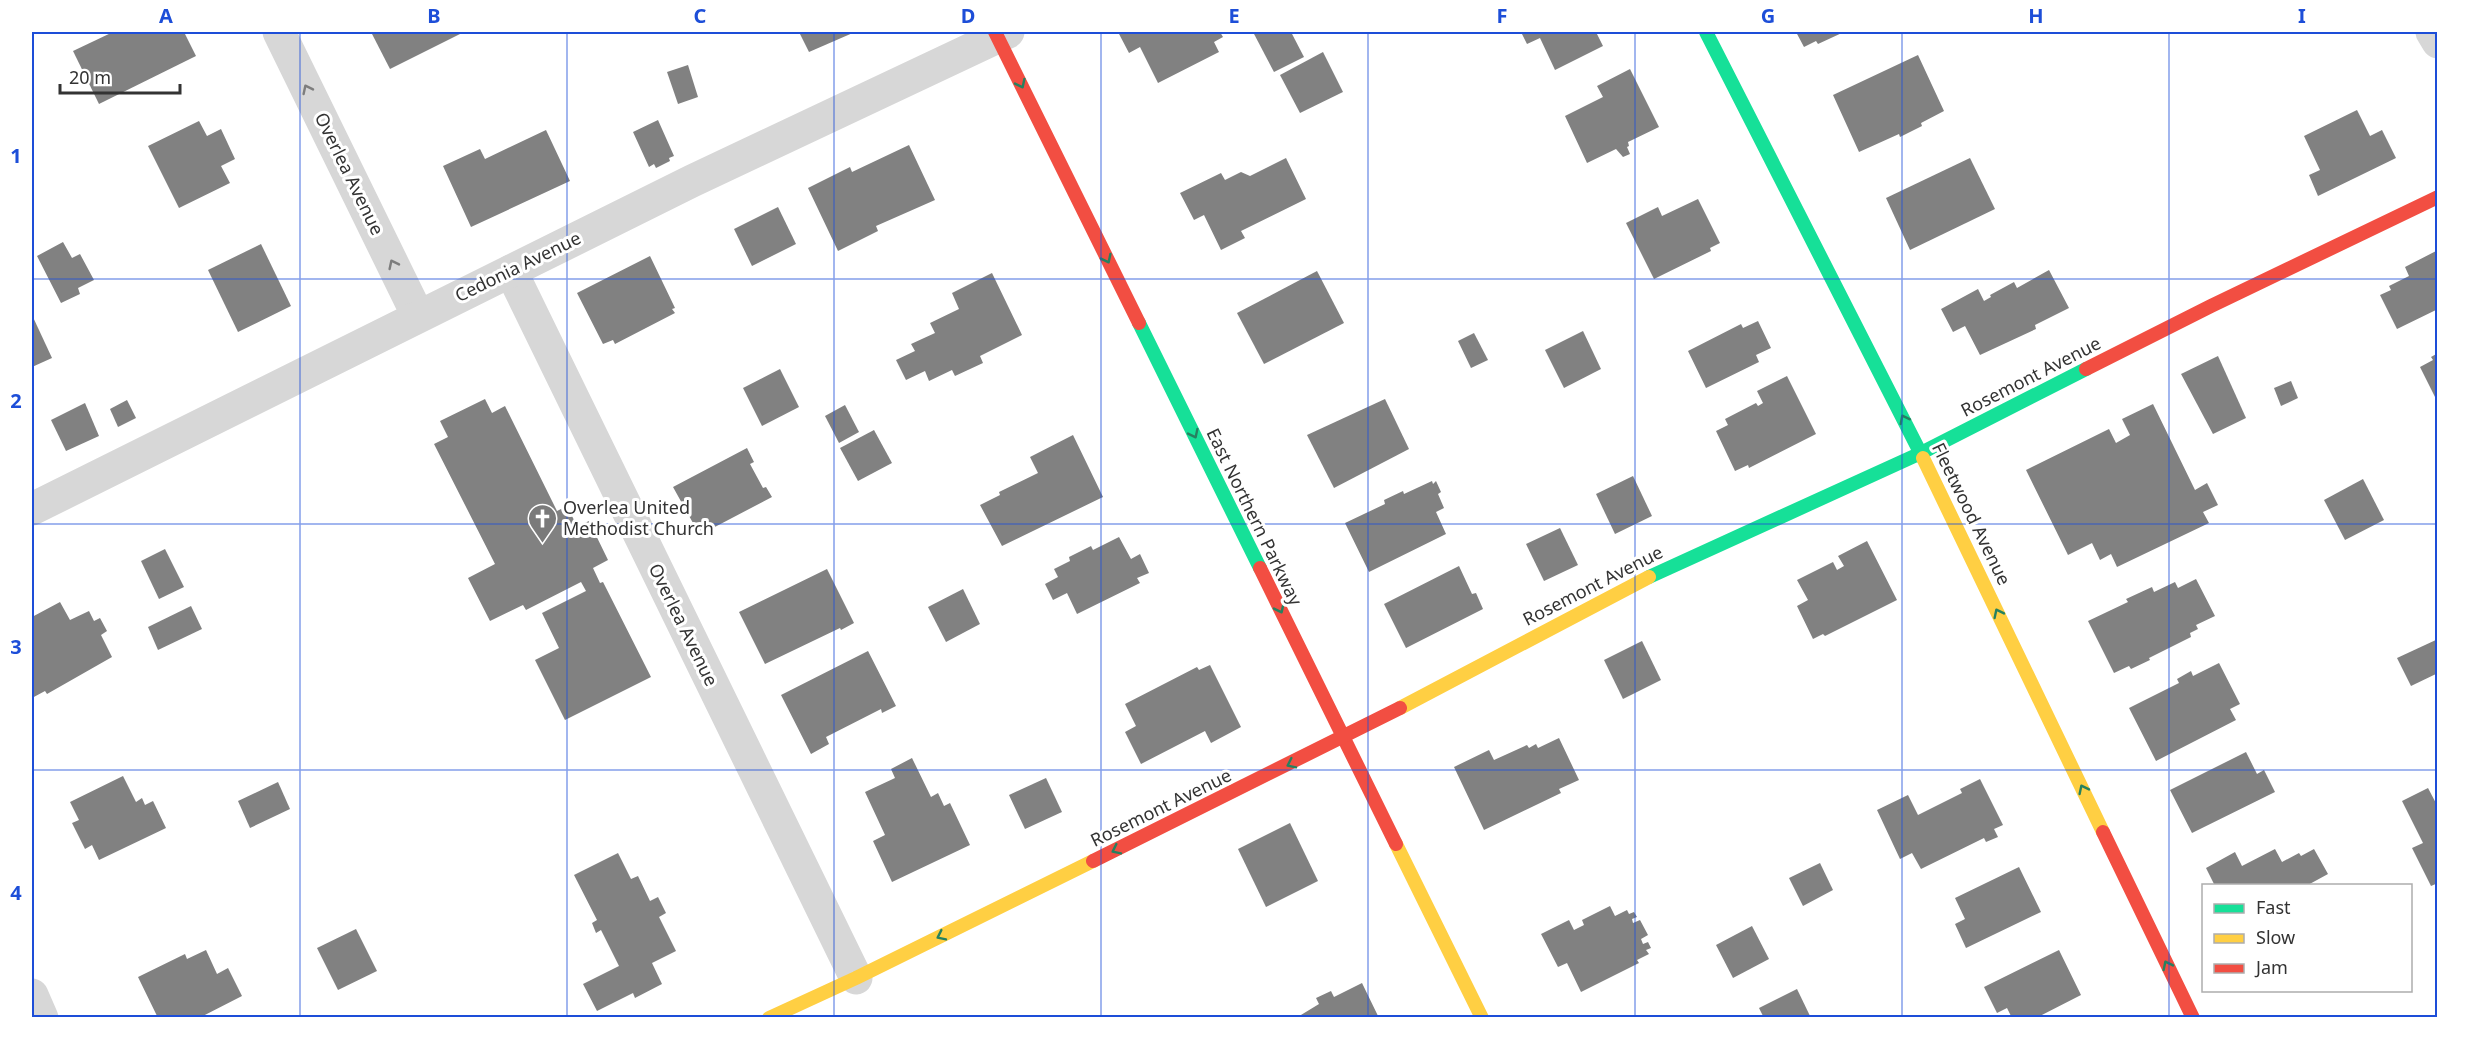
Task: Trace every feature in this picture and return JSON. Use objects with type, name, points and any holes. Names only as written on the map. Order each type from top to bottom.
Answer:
[{"type":"main road","name":"Fleetwood Avenue","points":[[1706,32],[1921,453],[2193,1017]]},
{"type":"main road","name":"East Northern Parkway","points":[[1000,33],[1343,738],[1482,1017]]},
{"type":"main road","name":"Rosemont Avenue","points":[[769,1017],[856,978],[1343,738],[1625,588],[1921,453],[2211,306],[2438,197]]},
{"type":"street","name":"Overlea Avenue","points":[[279,32],[418,316]]},
{"type":"street","points":[[2432,32],[2438,42]]},
{"type":"street","name":"Cedonia Avenue","points":[[32,509],[692,181],[1000,33]]},
{"type":"street","name":"Overlea Avenue","points":[[511,271],[856,978]]},
{"type":"street","points":[[32,995],[42,1017]]},
{"type":"building","points":[[113,32],[184,32],[196,56],[99,104],[73,51]]},
{"type":"building","points":[[371,32],[464,32],[390,69]]},
{"type":"building","points":[[799,32],[855,32],[809,52]]},
{"type":"building","points":[[1118,32],[1220,32],[1223,37],[1214,42],[1219,52],[1158,83],[1140,47],[1129,53]]},
{"type":"building","points":[[1253,32],[1291,32],[1304,57],[1274,72]]},
{"type":"building","points":[[1521,32],[1596,32],[1603,46],[1555,70],[1540,38],[1527,44]]},
{"type":"building","points":[[1796,32],[1844,32],[1818,44],[1816,41],[1804,47]]},
{"type":"building","points":[[1323,52],[1343,92],[1300,113],[1280,75]]},
{"type":"building","points":[[1918,55],[1944,111],[1900,137],[1899,134],[1859,152],[1833,95]]},
{"type":"building","points":[[688,65],[698,97],[678,104],[667,72]]},
{"type":"building","points":[[1630,69],[1659,127],[1628,142],[1627,147],[1630,154],[1623,157],[1616,149],[1587,163],[1565,116],[1603,97],[1597,86]]},
{"type":"building","points":[[2357,110],[2370,136],[2382,130],[2396,158],[2318,196],[2309,175],[2320,170],[2304,136]]},
{"type":"building","points":[[658,120],[674,156],[669,158],[670,161],[656,168],[654,164],[649,167],[633,132]]},
{"type":"building","points":[[199,121],[207,136],[221,129],[235,159],[221,166],[230,183],[179,208],[148,146]]},
{"type":"building","points":[[546,130],[570,181],[471,227],[443,166],[480,149],[485,159]]},
{"type":"building","points":[[909,145],[935,200],[876,226],[878,231],[838,251],[808,188],[850,167],[852,172]]},
{"type":"building","points":[[1286,158],[1306,199],[1241,231],[1245,238],[1221,250],[1204,215],[1194,220],[1180,193],[1221,173],[1225,180],[1241,172],[1250,176]]},
{"type":"building","points":[[1970,158],[1995,209],[1910,250],[1886,198]]},
{"type":"building","points":[[1698,199],[1720,243],[1710,248],[1711,251],[1654,279],[1626,223],[1658,207],[1662,216]]},
{"type":"building","points":[[778,207],[796,244],[752,266],[734,229]]},
{"type":"building","points":[[63,242],[72,258],[80,254],[94,280],[78,288],[80,294],[61,303],[37,256]]},
{"type":"building","points":[[261,244],[291,306],[238,332],[208,270]]},
{"type":"building","points":[[2438,250],[2438,309],[2397,329],[2380,295],[2391,290],[2389,286],[2409,276],[2405,267]]},
{"type":"building","points":[[650,256],[675,308],[672,309],[675,313],[615,344],[613,340],[603,344],[577,293]]},
{"type":"building","points":[[2049,270],[2069,308],[2035,325],[2036,329],[1980,355],[1965,326],[1953,332],[1941,309],[1978,289],[1984,301],[1991,297],[1990,295],[2014,282],[2017,288]]},
{"type":"building","points":[[1317,271],[1344,323],[1264,364],[1237,313]]},
{"type":"building","points":[[992,273],[1022,335],[980,356],[983,363],[955,376],[952,370],[929,381],[925,371],[906,380],[896,360],[915,351],[911,344],[935,333],[930,323],[959,309],[952,293]]},
{"type":"building","points":[[32,315],[52,358],[32,367]]},
{"type":"building","points":[[1758,321],[1771,348],[1756,355],[1759,362],[1706,388],[1688,351],[1741,324],[1743,328]]},
{"type":"building","points":[[1583,331],[1601,369],[1564,388],[1545,350]]},
{"type":"building","points":[[1474,333],[1488,360],[1471,368],[1458,341]]},
{"type":"building","points":[[2438,353],[2438,403],[2420,367],[2433,360],[2431,357]]},
{"type":"building","points":[[2218,356],[2246,418],[2213,434],[2181,374]]},
{"type":"building","points":[[780,369],[799,407],[762,426],[743,388]]},
{"type":"building","points":[[1787,376],[1816,434],[1749,468],[1748,465],[1735,471],[1716,431],[1728,425],[1725,419],[1756,403],[1758,406],[1763,403],[1757,391]]},
{"type":"building","points":[[2291,381],[2298,398],[2281,406],[2274,388]]},
{"type":"building","name":"Overlea United Methodist Church","points":[[485,399],[492,413],[505,406],[557,511],[567,506],[576,524],[580,525],[589,521],[608,560],[593,568],[600,583],[603,582],[651,677],[565,720],[535,660],[559,648],[542,613],[586,591],[581,582],[526,610],[523,605],[490,621],[468,578],[495,564],[434,444],[448,437],[440,421]]},
{"type":"building","points":[[1385,399],[1409,449],[1334,488],[1307,435]]},
{"type":"building","points":[[127,400],[136,418],[118,427],[110,409]]},
{"type":"building","points":[[85,403],[99,436],[66,451],[51,420]]},
{"type":"building","points":[[2153,404],[2195,490],[2207,483],[2218,505],[2203,512],[2209,523],[2117,567],[2111,554],[2100,560],[2092,543],[2068,555],[2026,470],[2109,429],[2116,443],[2130,435],[2122,419]]},
{"type":"building","points":[[845,405],[859,432],[839,443],[825,416]]},
{"type":"building","points":[[874,430],[892,463],[858,481],[840,448]]},
{"type":"building","points":[[1073,435],[1103,497],[1002,546],[980,505],[1000,495],[999,492],[1038,473],[1030,457]]},
{"type":"building","points":[[747,448],[754,462],[750,464],[763,488],[766,487],[772,497],[711,529],[709,526],[698,532],[673,487]]},
{"type":"building","points":[[1633,476],[1652,516],[1615,534],[1596,494]]},
{"type":"building","points":[[2363,479],[2384,520],[2345,540],[2324,500]]},
{"type":"building","points":[[1432,481],[1433,484],[1436,481],[1441,492],[1438,494],[1444,508],[1436,512],[1446,534],[1369,572],[1345,523],[1385,504],[1384,500]]},
{"type":"building","points":[[1560,528],[1578,565],[1544,581],[1526,544]]},
{"type":"building","points":[[1119,537],[1131,559],[1140,554],[1149,573],[1137,578],[1140,583],[1077,614],[1067,593],[1053,600],[1045,584],[1058,577],[1054,569],[1070,561],[1069,557],[1091,546],[1093,550]]},
{"type":"building","points":[[1867,541],[1897,600],[1825,636],[1823,634],[1813,639],[1797,606],[1808,600],[1797,580],[1833,562],[1837,570],[1844,566],[1838,556]]},
{"type":"building","points":[[165,549],[184,587],[159,599],[141,561]]},
{"type":"building","points":[[1459,566],[1472,594],[1476,593],[1483,609],[1406,648],[1384,604]]},
{"type":"building","points":[[827,569],[854,623],[765,664],[739,612]]},
{"type":"building","points":[[2196,579],[2215,616],[2196,625],[2198,629],[2190,633],[2191,637],[2131,669],[2129,666],[2114,673],[2088,621],[2128,602],[2126,599],[2152,587],[2154,592],[2175,582],[2178,588]]},
{"type":"building","points":[[963,589],[980,624],[946,642],[928,607]]},
{"type":"building","points":[[60,602],[70,620],[89,611],[94,621],[100,618],[107,631],[101,635],[112,657],[47,694],[45,691],[32,698],[32,617]]},
{"type":"building","points":[[191,606],[202,629],[158,650],[148,627]]},
{"type":"building","points":[[2438,639],[2438,673],[2411,686],[2397,658]]},
{"type":"building","points":[[1642,641],[1661,680],[1623,699],[1604,660]]},
{"type":"building","points":[[868,651],[896,706],[882,713],[881,709],[826,737],[829,744],[811,754],[781,695]]},
{"type":"building","points":[[2219,663],[2240,704],[2230,709],[2236,720],[2156,761],[2129,708],[2179,683],[2177,679],[2191,671],[2193,676]]},
{"type":"building","points":[[1210,665],[1241,727],[1211,743],[1205,731],[1141,764],[1125,732],[1136,726],[1125,704],[1197,667],[1199,670]]},
{"type":"building","points":[[1559,738],[1579,780],[1559,789],[1561,793],[1484,830],[1454,767],[1489,750],[1494,760],[1527,745],[1529,748],[1536,744],[1538,748]]},
{"type":"building","points":[[2246,752],[2257,774],[2264,770],[2275,792],[2192,833],[2170,790]]},
{"type":"building","points":[[912,758],[931,797],[938,793],[944,806],[950,803],[970,845],[892,882],[873,841],[885,835],[865,792],[895,778],[891,769]]},
{"type":"building","points":[[123,776],[136,802],[142,798],[145,805],[153,801],[166,828],[99,860],[92,845],[85,849],[72,823],[79,820],[70,802]]},
{"type":"building","points":[[1046,778],[1062,812],[1025,829],[1009,795]]},
{"type":"building","points":[[1980,779],[2003,825],[1994,829],[1998,837],[1986,842],[1984,838],[1921,869],[1912,853],[1900,859],[1877,810],[1908,795],[1918,815],[1962,793],[1960,789]]},
{"type":"building","points":[[278,782],[290,809],[250,828],[238,801]]},
{"type":"building","points":[[2428,788],[2438,807],[2438,883],[2431,886],[2412,848],[2423,843],[2402,801]]},
{"type":"building","points":[[1290,823],[1318,881],[1266,907],[1238,849]]},
{"type":"building","points":[[2275,849],[2282,862],[2299,853],[2301,856],[2314,849],[2328,874],[2310,884],[2214,884],[2206,868],[2235,852],[2242,866]]},
{"type":"building","points":[[618,853],[631,879],[638,876],[650,901],[658,897],[666,913],[659,917],[676,951],[652,963],[662,984],[635,998],[633,993],[597,1011],[583,984],[619,966],[601,930],[596,933],[592,923],[597,920],[574,875]]},
{"type":"building","points":[[1820,863],[1833,890],[1803,906],[1789,878]]},
{"type":"building","points":[[2019,867],[2041,912],[1966,948],[1955,924],[1965,919],[1955,898]]},
{"type":"building","points":[[1610,906],[1615,916],[1627,910],[1629,914],[1634,912],[1637,917],[1632,919],[1633,923],[1640,920],[1648,935],[1641,939],[1643,944],[1648,942],[1651,948],[1646,950],[1649,954],[1637,960],[1639,963],[1581,992],[1567,963],[1558,967],[1541,934],[1569,920],[1574,930],[1584,925],[1582,920]]},
{"type":"building","points":[[1752,926],[1769,959],[1733,978],[1716,945]]},
{"type":"building","points":[[356,929],[377,971],[338,990],[317,948]]},
{"type":"building","points":[[206,950],[217,974],[228,968],[242,996],[199,1018],[158,1018],[138,977],[185,954],[187,959]]},
{"type":"building","points":[[2059,950],[2081,995],[2036,1018],[2012,1018],[2007,1008],[1997,1013],[1984,987]]},
{"type":"building","points":[[1362,983],[1379,1018],[1296,1018],[1319,1004],[1316,998],[1331,991],[1334,997]]},
{"type":"building","points":[[1797,989],[1811,1018],[1764,1018],[1759,1008]]},
{"type":"traffic: fast","points":[[1706,32],[1923,458]]},
{"type":"traffic: fast","points":[[1139,323],[1260,568]]},
{"type":"traffic: fast","points":[[1649,577],[1921,453],[2086,369]]},
{"type":"traffic: slow","points":[[1923,458],[2103,832]]},
{"type":"traffic: slow","points":[[1400,708],[1649,577]]},
{"type":"traffic: slow","points":[[1396,844],[1482,1018]]},
{"type":"traffic: slow","points":[[769,1018],[856,978],[1093,861]]},
{"type":"traffic: jam","points":[[995,32],[1139,323]]},
{"type":"traffic: jam","points":[[2086,369],[2438,197]]},
{"type":"traffic: jam","points":[[1260,568],[1396,844]]},
{"type":"traffic: jam","points":[[1093,861],[1400,708]]},
{"type":"traffic: jam","points":[[2103,832],[2193,1018]]},
{"type":"place","name":"Overlea United Methodist Church","points":[[542,544]]}]
